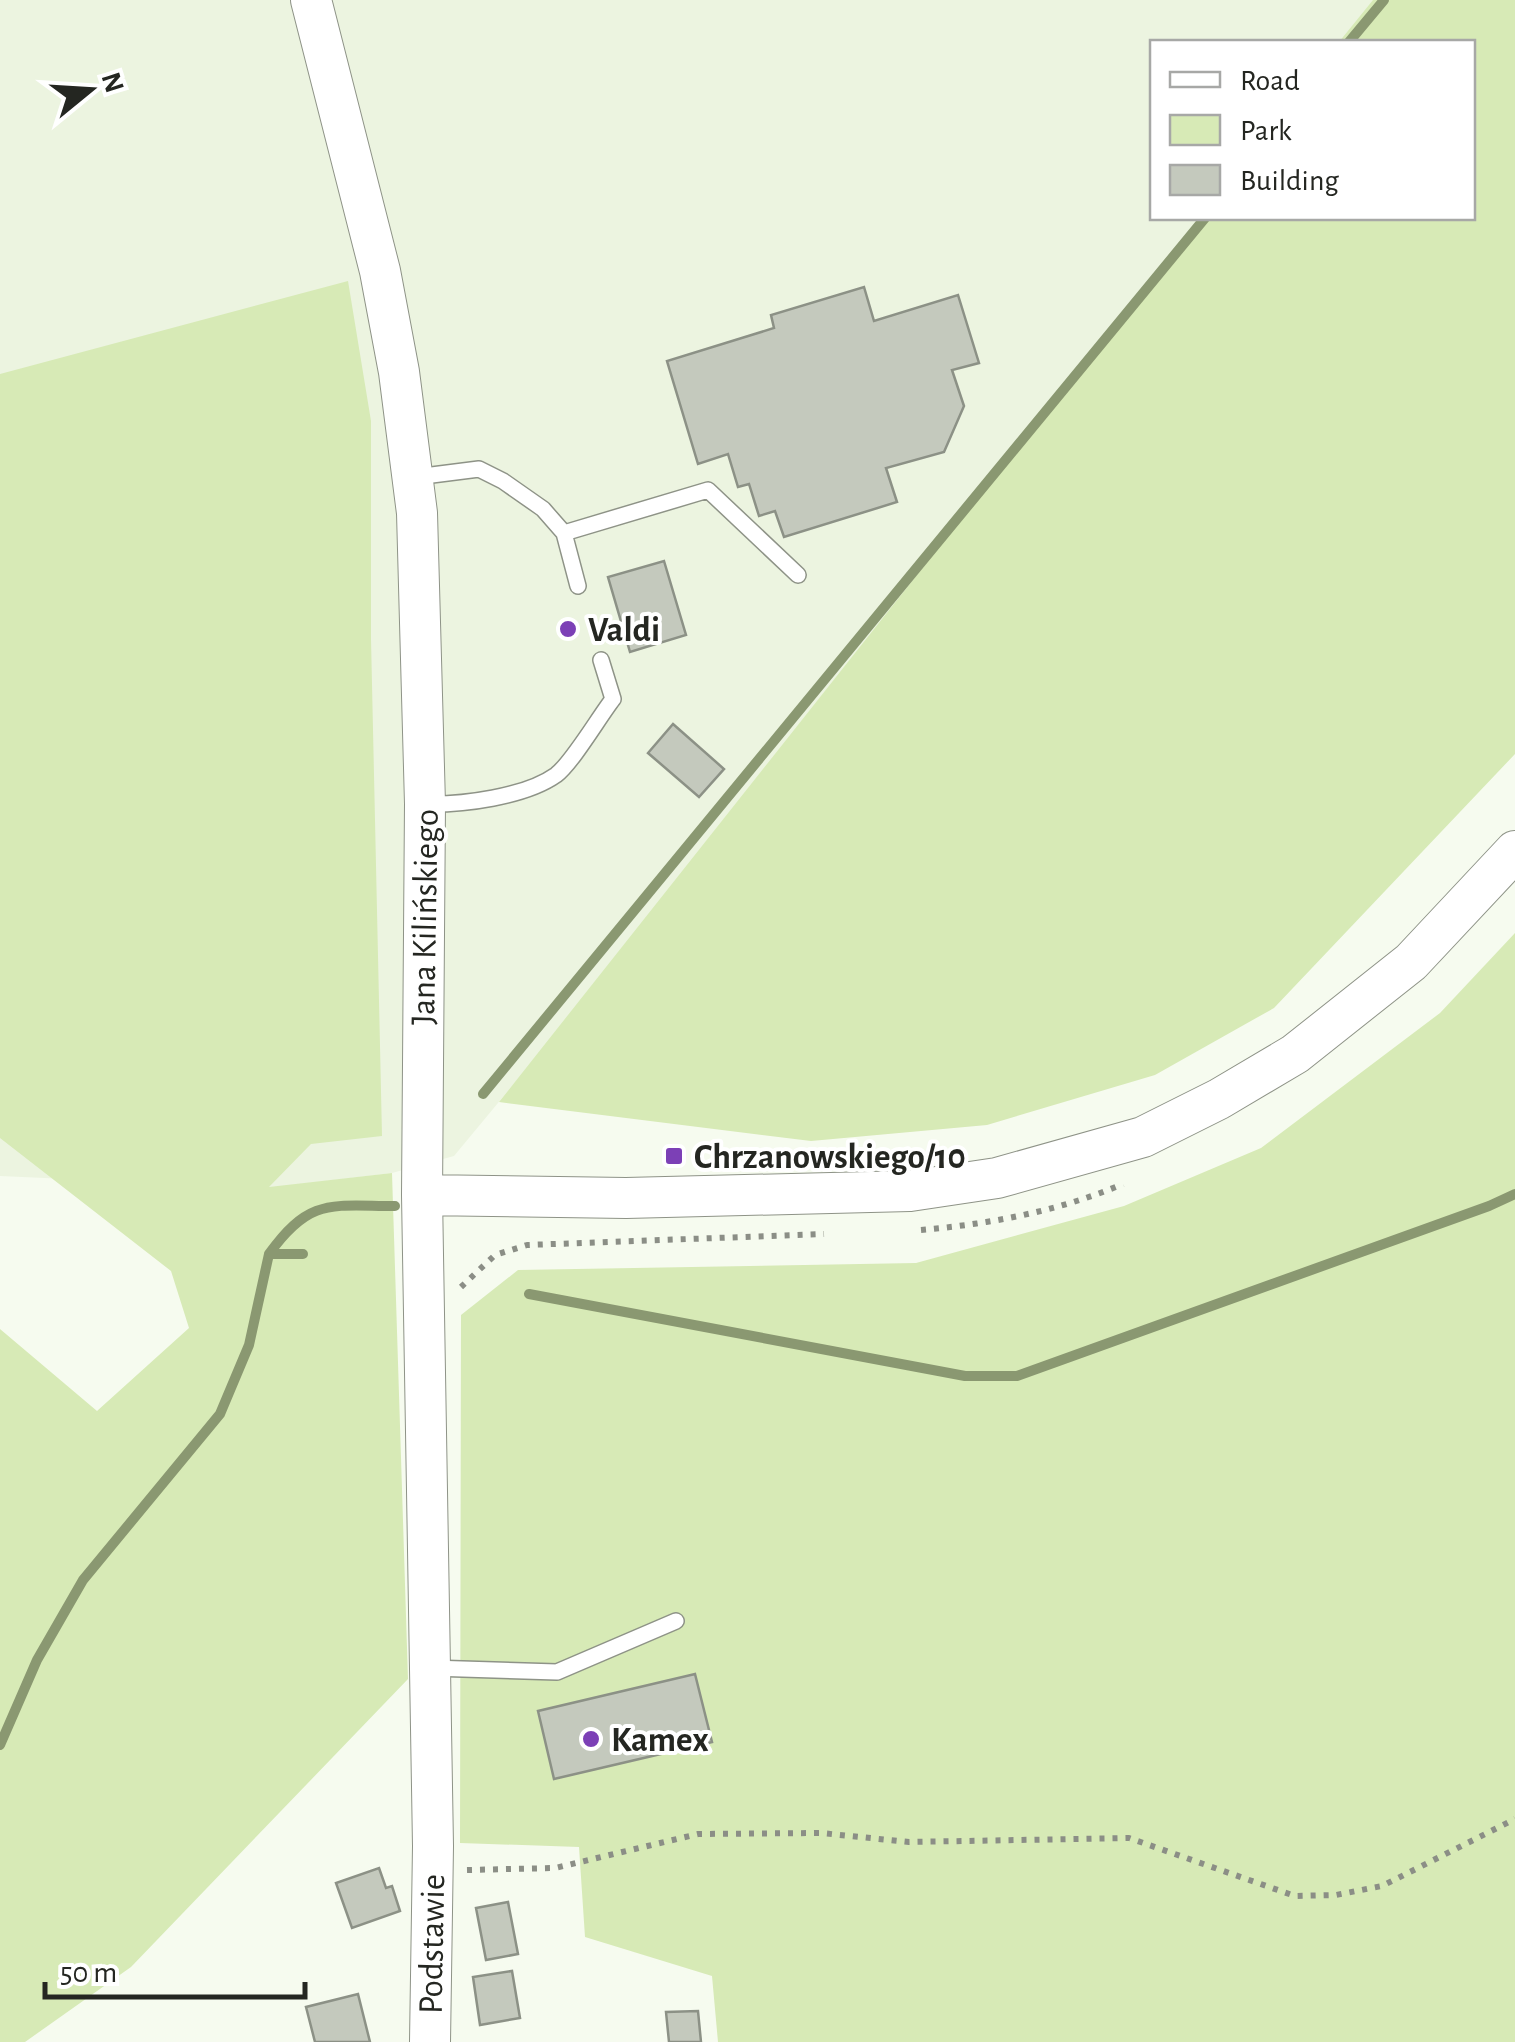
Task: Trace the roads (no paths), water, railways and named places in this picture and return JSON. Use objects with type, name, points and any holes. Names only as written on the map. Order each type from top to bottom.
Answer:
[{"type":"street","name":"Jana Kilińskiego","points":[[311,0],[380,271],[413,477],[426,804],[422,1194],[433,1858]]},
{"type":"street","points":[[422,1194],[587,1198],[910,1192],[997,1178],[1143,1137],[1219,1099],[1295,1054],[1411,962],[1515,852]]},
{"type":"street","name":"Podstawie","points":[[430,2042],[433,1858]]},
{"type":"lane","points":[[413,477],[479,469],[503,480],[542,509],[564,533],[578,586]]},
{"type":"lane","points":[[564,533],[708,490],[798,576]]},
{"type":"lane","points":[[426,804],[460,805],[523,789],[557,774],[613,698],[601,660]]},
{"type":"lane","points":[[431,1668],[558,1672],[676,1621]]},
{"type":"waterway","points":[[1351,40],[1384,0]]},
{"type":"waterway","points":[[483,1094],[1203,220]]},
{"type":"waterway","points":[[529,1294],[965,1376],[1017,1376],[1515,1194]]},
{"type":"waterway","points":[[269,1254],[297,1222],[323,1209],[395,1206]]},
{"type":"waterway","points":[[0,1745],[37,1660],[83,1580],[220,1414],[249,1345],[269,1254],[303,1254]]},
{"type":"place","name":"Valdi","points":[[568,629]]},
{"type":"place","name":"Chrzanowskiego/10","points":[[674,1156]]},
{"type":"place","name":"Kamex","points":[[591,1739]]}]
